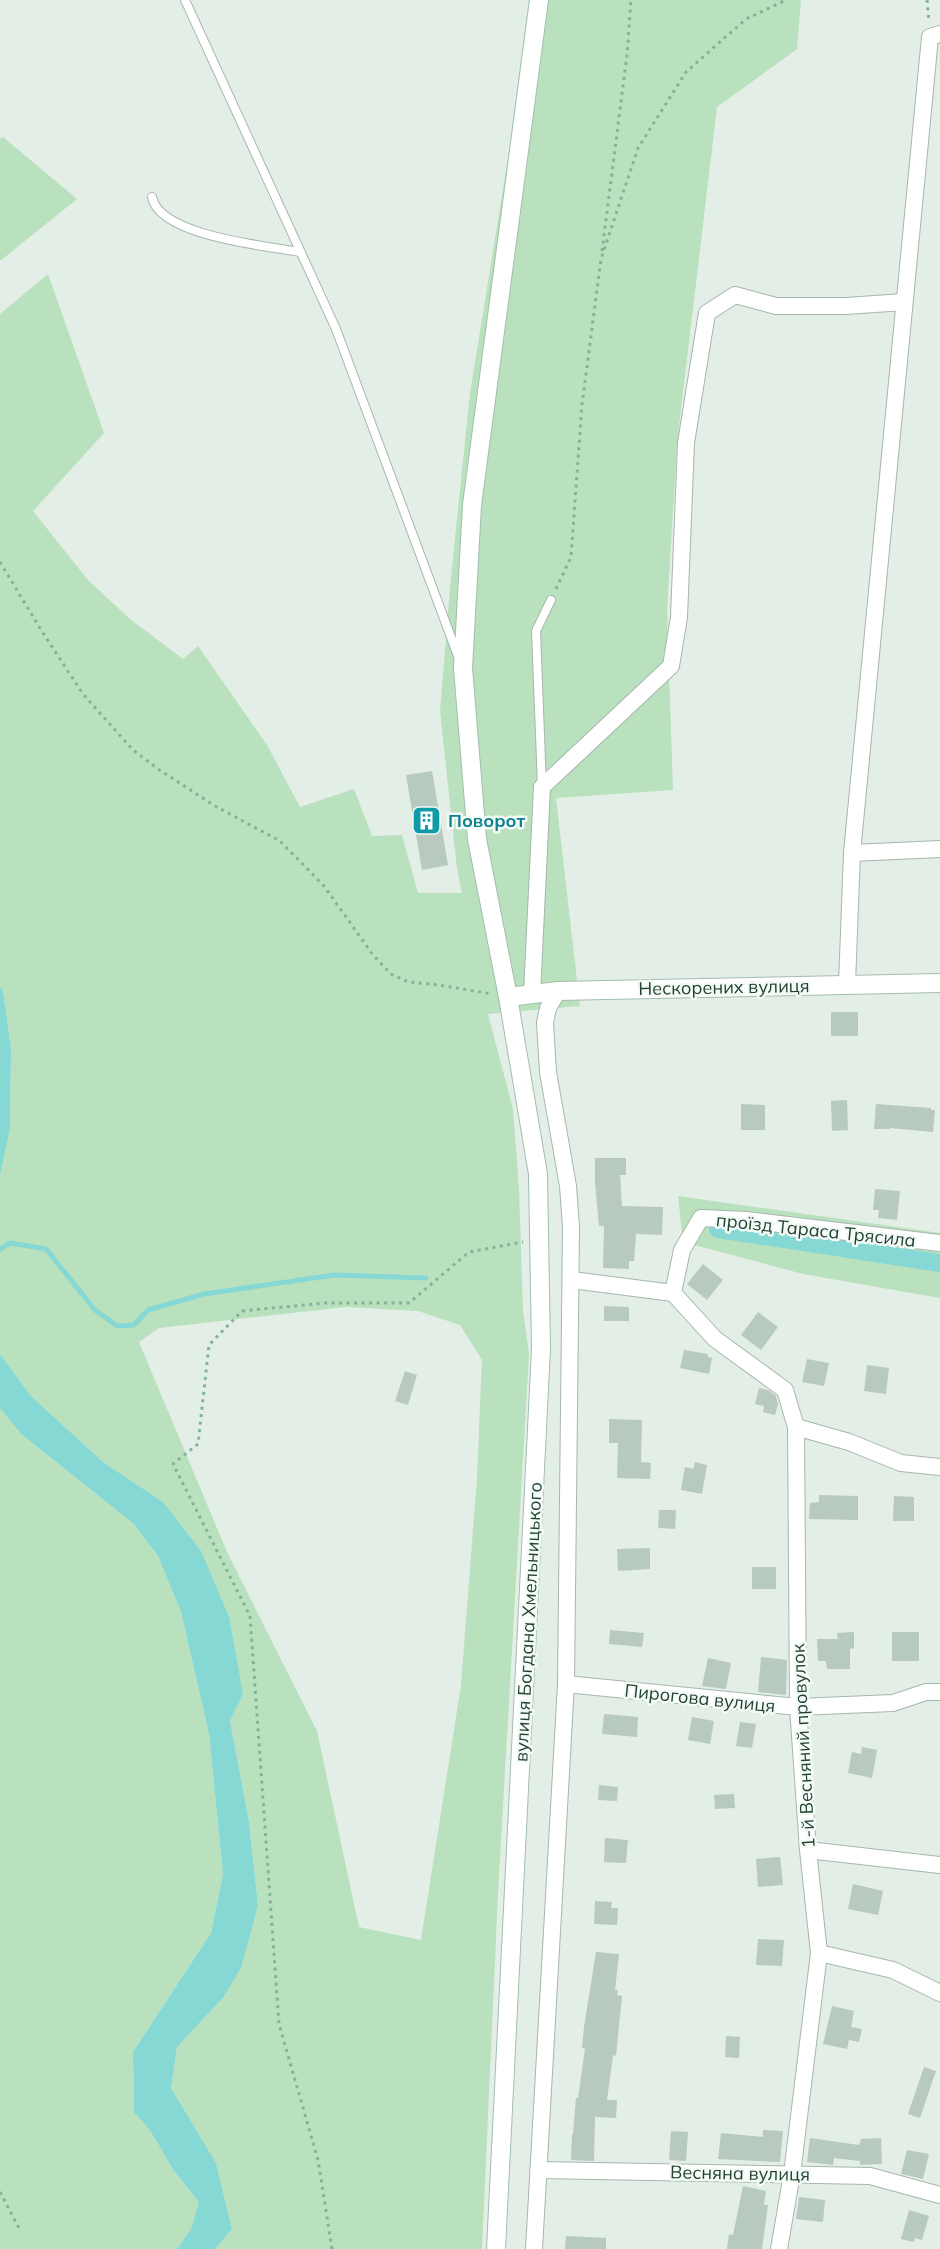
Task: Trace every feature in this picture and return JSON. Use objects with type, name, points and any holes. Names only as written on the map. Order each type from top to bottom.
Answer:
[{"type":"main road","name":"вулиця Богдана Хмельницького","points":[[496,2249],[541,1360],[538,1174],[508,997],[477,839],[463,668],[472,505],[539,0]]},
{"type":"main road","name":"Нескорених вулиця","points":[[508,997],[558,991],[940,983]]},
{"type":"street","points":[[847,984],[852,853],[904,302],[930,37],[940,34]]},
{"type":"street","points":[[532,994],[543,787],[671,666],[679,617],[686,443],[707,313],[735,295],[776,306],[846,306],[904,302]]},
{"type":"street","points":[[852,853],[923,852],[940,849]]},
{"type":"street","points":[[534,2249],[566,1684],[572,1280],[568,1186],[548,1072],[545,1033],[549,1008],[558,991]]},
{"type":"street","name":"проїзд Тараса Трясила","points":[[673,1293],[682,1250],[701,1218],[746,1220],[940,1243]]},
{"type":"street","points":[[572,1280],[673,1293]]},
{"type":"street","name":"1-й Весняний провулок","points":[[673,1293],[715,1338],[785,1390],[796,1427],[798,1707],[808,1850],[819,1953],[792,2174],[779,2249]]},
{"type":"street","points":[[796,1427],[849,1442],[901,1463],[940,1467]]},
{"type":"street","name":"Пирогова вулиця","points":[[566,1684],[798,1707],[893,1702],[926,1692],[940,1692]]},
{"type":"street","points":[[808,1850],[940,1864]]},
{"type":"street","points":[[819,1953],[893,1970],[940,1993]]},
{"type":"street","name":"Весняна вулиця","points":[[538,2170],[870,2176],[940,2196]]},
{"type":"lane","points":[[185,0],[336,329],[463,668]]},
{"type":"lane","points":[[152,197],[153,204],[178,225],[219,238],[300,252]]},
{"type":"lane","points":[[543,787],[536,631],[550,600]]},
{"type":"path","points":[[550,600],[571,557],[582,405],[627,55],[631,0]]},
{"type":"path","points":[[601,259],[638,148],[686,72],[746,18],[786,0]]},
{"type":"path","points":[[927,0],[929,20]]},
{"type":"path","points":[[0,562],[83,693],[132,749],[215,806],[280,841],[324,886],[373,955],[391,974],[408,982],[508,997]]},
{"type":"path","points":[[332,2249],[318,2160],[279,2024],[250,1616],[173,1464],[198,1444],[209,1345],[242,1311],[325,1303],[409,1303],[469,1252],[539,1239]]},
{"type":"path","points":[[0,2192],[19,2228]]},
{"type":"green space","points":[[529,0],[801,0],[797,49],[717,107],[677,443],[667,611],[673,790],[556,798],[580,1006],[488,1014],[513,1109],[519,1189],[523,1310],[529,1354],[498,1893],[482,2249],[215,2249],[232,2229],[216,2163],[171,2088],[177,2047],[222,1999],[258,1905],[249,1822],[230,1721],[242,1694],[163,1502],[103,1462],[31,1396],[0,1354],[0,1176],[10,1129],[11,1047],[3,991],[0,987],[0,314],[48,274],[104,433],[33,511],[88,580],[130,619],[183,659],[198,646],[267,745],[300,807],[354,789],[372,836],[402,835],[418,893],[462,893],[457,869],[440,711],[470,393],[508,159]],"holes":[[[346,1307],[418,1311],[460,1325],[482,1360],[477,1478],[461,1685],[421,1940],[359,1927],[317,1731],[227,1552],[139,1342],[159,1328]]]},
{"type":"green space","points":[[3,137],[77,199],[0,261],[0,139]]},
{"type":"green space","points":[[678,1196],[940,1233],[940,1298],[803,1274],[683,1242]]},
{"type":"green space","points":[[0,1408],[21,1434],[134,1524],[158,1556],[181,1612],[209,1734],[223,1874],[211,1933],[133,2052],[134,2113],[147,2127],[175,2172],[199,2202],[191,2229],[177,2249],[0,2249]]},
{"type":"water","points":[[0,987],[3,991],[11,1047],[10,1129],[0,1176]]},
{"type":"water","points":[[0,1354],[31,1396],[103,1462],[163,1502],[201,1551],[229,1617],[243,1694],[230,1721],[249,1822],[258,1905],[241,1968],[222,1999],[177,2047],[171,2088],[216,2163],[232,2229],[215,2249],[177,2249],[191,2229],[199,2202],[175,2172],[147,2127],[134,2113],[133,2052],[211,1933],[223,1874],[209,1734],[181,1612],[158,1556],[134,1524],[21,1434],[0,1408]]},
{"type":"building","name":"Поворот","points":[[432,771],[448,865],[422,870],[406,775]]},
{"type":"building","points":[[831,1012],[858,1012],[858,1036],[831,1036]]},
{"type":"building","points":[[847,1100],[848,1130],[832,1131],[831,1101]]},
{"type":"building","points":[[741,1104],[765,1105],[765,1130],[741,1130]]},
{"type":"building","points":[[876,1104],[931,1108],[935,1110],[933,1132],[890,1128],[874,1129]]},
{"type":"building","points":[[595,1158],[626,1158],[626,1175],[620,1175],[622,1206],[663,1207],[662,1235],[636,1234],[634,1261],[629,1261],[629,1269],[603,1268],[604,1226],[599,1226]]},
{"type":"building","points":[[875,1189],[900,1191],[897,1220],[878,1218],[879,1210],[873,1210]]},
{"type":"building","points":[[703,1264],[723,1280],[707,1300],[687,1284]]},
{"type":"building","points":[[604,1306],[629,1307],[629,1321],[604,1321]]},
{"type":"building","points":[[758,1312],[778,1327],[761,1350],[741,1335]]},
{"type":"building","points":[[684,1350],[708,1354],[708,1357],[712,1358],[709,1374],[680,1368]]},
{"type":"building","points":[[807,1359],[829,1363],[824,1386],[802,1382]]},
{"type":"building","points":[[867,1365],[889,1368],[886,1394],[864,1391]]},
{"type":"building","points":[[405,1371],[417,1375],[408,1405],[395,1401]]},
{"type":"building","points":[[759,1388],[768,1390],[776,1396],[778,1404],[775,1415],[763,1412],[764,1406],[755,1404]]},
{"type":"building","points":[[609,1419],[642,1420],[641,1462],[651,1463],[650,1479],[617,1478],[618,1443],[609,1443]]},
{"type":"building","points":[[695,1462],[707,1465],[702,1494],[681,1490],[685,1467],[693,1469]]},
{"type":"building","points":[[819,1495],[858,1496],[858,1520],[809,1519],[810,1503],[819,1502]]},
{"type":"building","points":[[894,1496],[914,1497],[914,1521],[893,1521]]},
{"type":"building","points":[[659,1510],[676,1510],[675,1529],[658,1528]]},
{"type":"building","points":[[650,1548],[650,1569],[618,1571],[617,1549]]},
{"type":"building","points":[[752,1567],[776,1567],[776,1589],[752,1589]]},
{"type":"building","points":[[610,1630],[644,1633],[642,1647],[609,1644]]},
{"type":"building","points":[[854,1632],[854,1648],[850,1649],[850,1669],[827,1669],[826,1661],[818,1661],[817,1639],[838,1639],[837,1633]]},
{"type":"building","points":[[892,1632],[919,1632],[919,1661],[892,1661]]},
{"type":"building","points":[[761,1657],[787,1660],[786,1695],[758,1692]]},
{"type":"building","points":[[708,1658],[731,1663],[726,1689],[702,1686]]},
{"type":"building","points":[[604,1714],[638,1717],[637,1737],[602,1734]]},
{"type":"building","points":[[692,1717],[714,1721],[710,1744],[688,1740]]},
{"type":"building","points":[[740,1722],[756,1724],[752,1748],[736,1746]]},
{"type":"building","points":[[862,1747],[877,1750],[872,1778],[848,1773],[852,1752],[861,1754]]},
{"type":"building","points":[[599,1785],[618,1787],[617,1801],[598,1800]]},
{"type":"building","points":[[734,1794],[735,1808],[715,1809],[714,1795]]},
{"type":"building","points":[[605,1838],[628,1840],[626,1863],[604,1862]]},
{"type":"building","points":[[780,1857],[783,1885],[758,1887],[756,1859]]},
{"type":"building","points":[[853,1884],[883,1891],[878,1915],[848,1909]]},
{"type":"building","points":[[595,1901],[612,1902],[611,1908],[618,1908],[617,1925],[594,1924]]},
{"type":"building","points":[[758,1939],[784,1940],[782,1966],[756,1965]]},
{"type":"building","points":[[596,1952],[619,1954],[615,1990],[618,1990],[617,1995],[622,1996],[616,2056],[613,2055],[607,2100],[617,2100],[616,2118],[595,2117],[594,2161],[571,2160],[576,2098],[578,2098],[585,2049],[582,2048],[584,2027]]},
{"type":"building","points":[[832,2006],[854,2011],[851,2027],[862,2029],[859,2042],[849,2040],[847,2049],[823,2044]]},
{"type":"building","points":[[726,2036],[740,2037],[739,2058],[725,2057]]},
{"type":"building","points":[[924,2067],[936,2071],[920,2118],[908,2114]]},
{"type":"building","points":[[763,2130],[783,2131],[780,2162],[718,2159],[721,2133],[763,2137]]},
{"type":"building","points":[[671,2131],[688,2132],[686,2161],[669,2160]]},
{"type":"building","points":[[810,2138],[859,2145],[861,2139],[881,2138],[882,2164],[860,2165],[860,2161],[834,2158],[833,2165],[807,2162]]},
{"type":"building","points":[[907,2150],[929,2154],[923,2179],[901,2174]]},
{"type":"building","points":[[743,2186],[766,2191],[764,2205],[768,2205],[762,2249],[727,2249],[729,2234],[733,2235]]},
{"type":"building","points":[[799,2197],[825,2200],[823,2222],[796,2219]]},
{"type":"building","points":[[909,2210],[929,2216],[922,2240],[915,2238],[914,2242],[901,2239]]},
{"type":"building","points":[[566,2236],[606,2238],[606,2249],[565,2249]]},
{"type":"waterway","points":[[718,1229],[940,1263]]},
{"type":"waterway","points":[[0,1249],[10,1243],[46,1249],[95,1310],[117,1326],[134,1325],[148,1310],[204,1294],[334,1275],[426,1278]]},
{"type":"place","name":"Поворот","points":[[427,820]]}]
